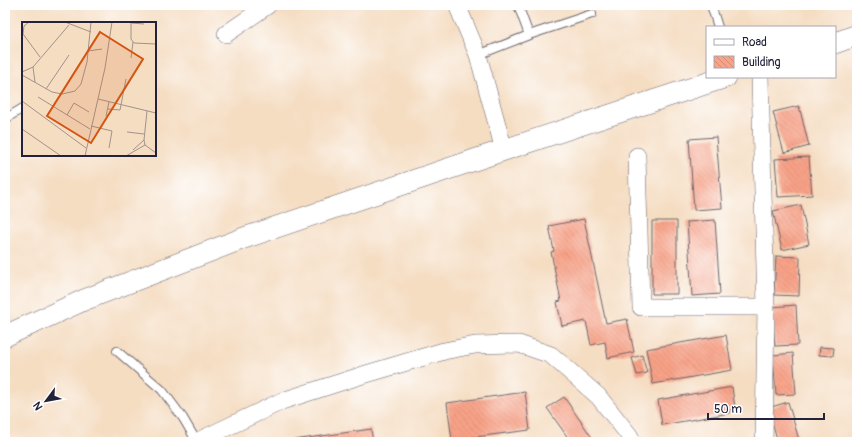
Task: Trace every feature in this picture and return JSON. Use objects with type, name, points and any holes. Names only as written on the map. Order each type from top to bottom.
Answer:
[{"type":"street","points":[[226,34],[268,5]]},
{"type":"street","points":[[457,5],[478,55],[504,150]]},
{"type":"street","points":[[836,43],[857,36]]},
{"type":"street","points":[[5,336],[84,300],[244,238],[723,78]]},
{"type":"street","points":[[760,78],[766,307],[764,442]]},
{"type":"street","points":[[637,156],[641,307],[766,307]]},
{"type":"street","points":[[196,442],[282,401],[363,375],[444,351],[475,345],[519,344],[551,355],[598,396],[633,442]]},
{"type":"lane","points":[[518,5],[529,35]]},
{"type":"lane","points":[[711,5],[718,26]]},
{"type":"lane","points":[[478,55],[529,35],[592,14]]},
{"type":"lane","points":[[5,118],[22,109]]},
{"type":"lane","points":[[118,351],[162,390],[183,418],[196,442]]},
{"type":"building","points":[[799,106],[809,146],[784,153],[773,112]]},
{"type":"building","points":[[716,137],[722,208],[694,210],[689,139]]},
{"type":"building","points":[[809,157],[812,195],[778,197],[775,159]]},
{"type":"building","points":[[801,205],[809,244],[782,250],[773,211]]},
{"type":"building","points":[[584,219],[606,323],[627,319],[634,352],[608,358],[605,342],[591,345],[586,321],[562,326],[557,302],[561,301],[551,252],[554,251],[549,226]]},
{"type":"building","points":[[715,220],[720,294],[692,296],[687,222]]},
{"type":"building","points":[[652,221],[677,221],[677,294],[652,294]]},
{"type":"building","points":[[776,256],[800,257],[799,296],[774,295]]},
{"type":"building","points":[[796,305],[798,345],[775,346],[772,307]]},
{"type":"building","points":[[726,335],[732,370],[653,384],[646,349]]},
{"type":"building","points":[[820,347],[834,348],[833,356],[819,355]]},
{"type":"building","points":[[793,353],[796,394],[776,395],[773,355]]},
{"type":"building","points":[[642,355],[647,373],[637,375],[632,358]]},
{"type":"building","points":[[732,387],[735,408],[729,410],[730,413],[662,425],[658,400]]},
{"type":"building","points":[[525,392],[530,430],[452,440],[447,403]]},
{"type":"building","points":[[564,397],[595,442],[571,442],[547,408]]},
{"type":"building","points":[[788,402],[799,440],[792,442],[778,442],[768,408]]},
{"type":"building","points":[[371,429],[373,442],[287,442],[287,441]]}]
